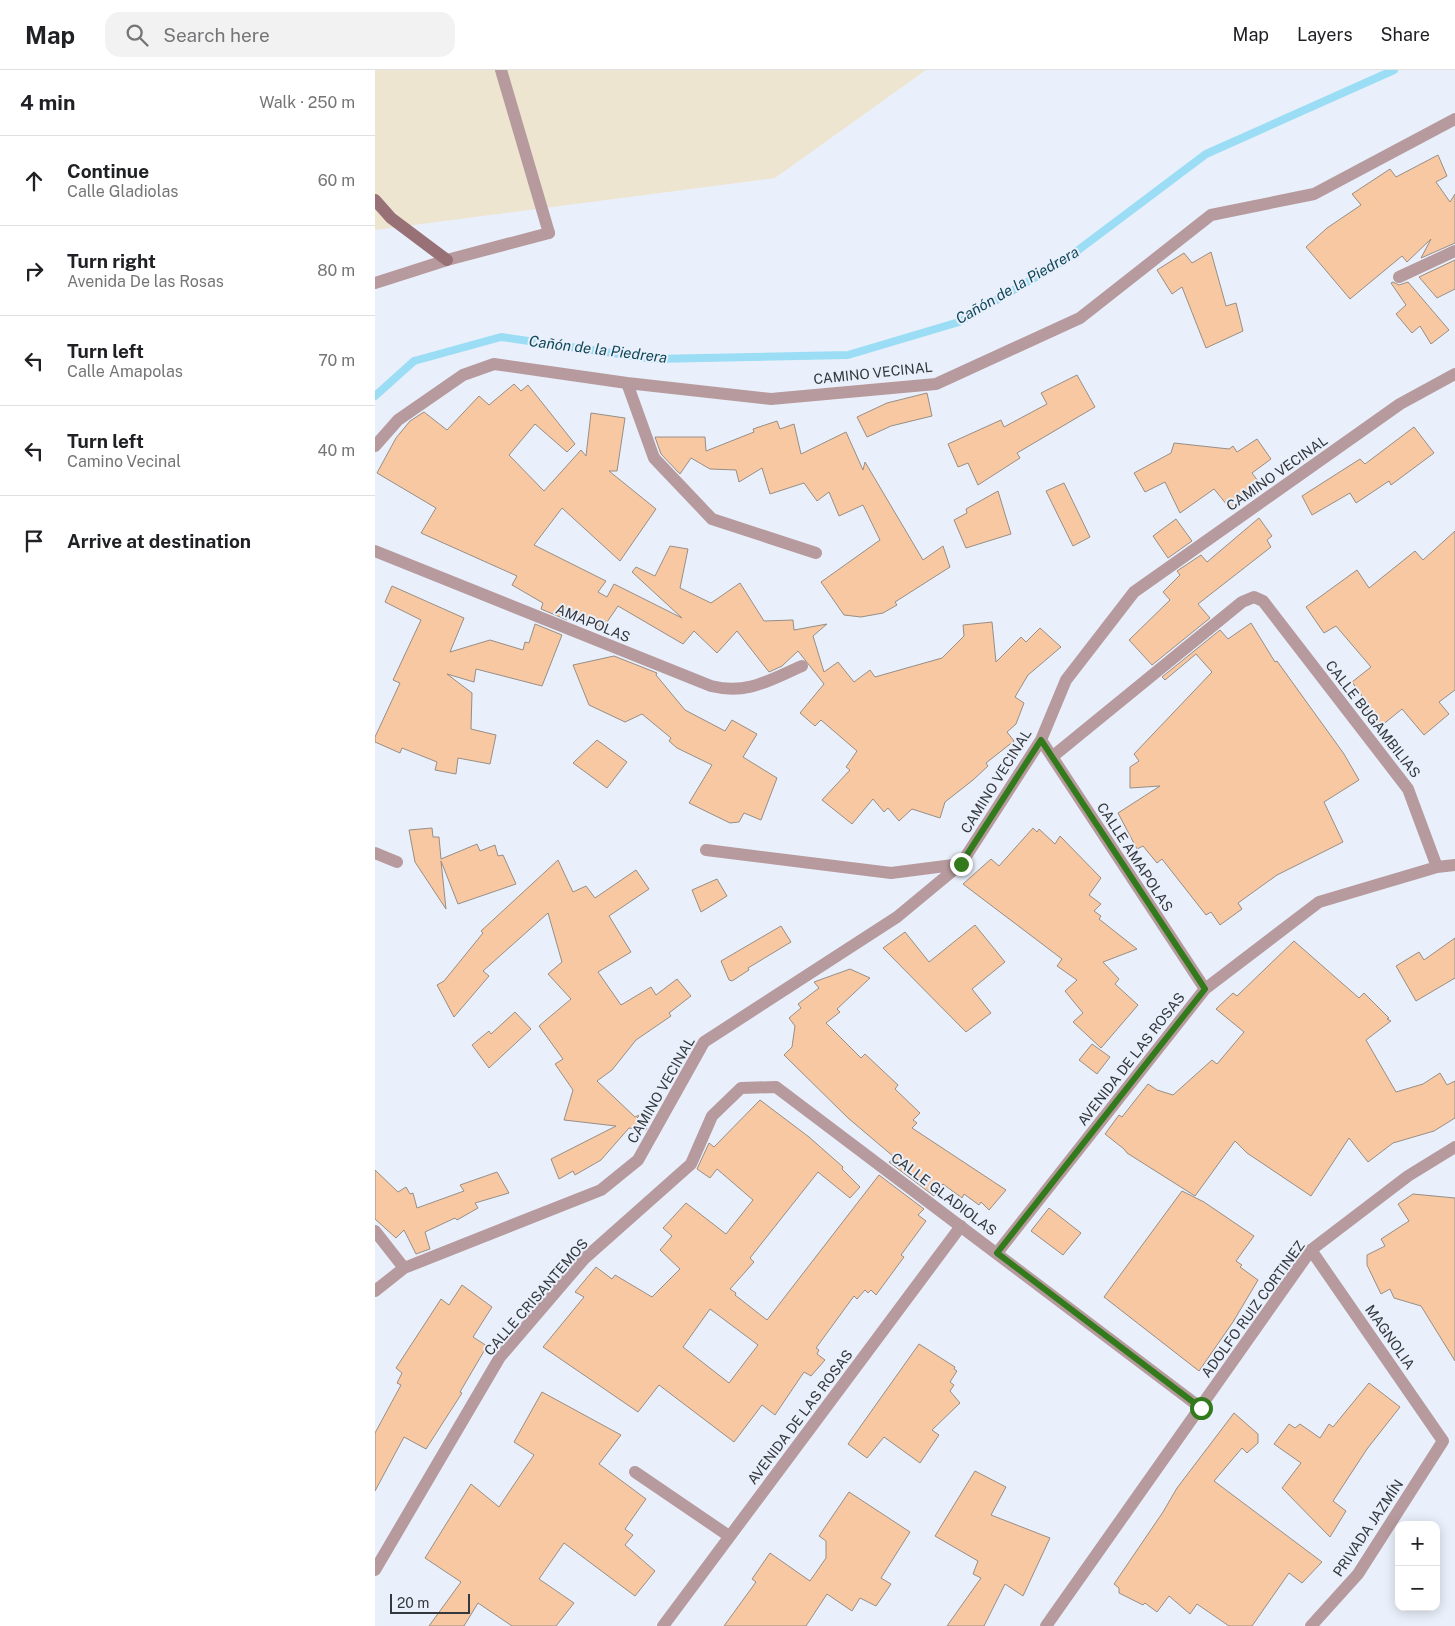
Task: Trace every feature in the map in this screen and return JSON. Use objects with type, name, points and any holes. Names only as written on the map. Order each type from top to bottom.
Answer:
[{"type":"main road","points":[[375,200],[391,218],[447,260]]},
{"type":"street","points":[[375,282],[447,260],[549,233],[501,70]]},
{"type":"street","name":"CAMINO VECINAL","points":[[375,446],[398,420],[463,375],[494,364],[627,383],[771,399],[936,384],[1080,318],[1211,215],[1314,194],[1455,118]]},
{"type":"street","points":[[1399,277],[1455,251]]},
{"type":"street","name":"CAMINO VECINAL","points":[[375,1291],[404,1268],[601,1190],[638,1160],[704,1042],[897,918],[961,864],[1041,740],[1066,680],[1134,592],[1400,404],[1455,374]]},
{"type":"street","points":[[627,383],[654,458],[712,519],[816,553]]},
{"type":"street","name":"AMAPOLAS","points":[[375,551],[711,686],[730,690],[749,688],[803,666]]},
{"type":"street","name":"CALLE BUGAMBILIAS","points":[[1052,758],[1242,602],[1253,597],[1263,601],[1408,789],[1437,867]]},
{"type":"street","name":"CALLE AMAPOLAS","points":[[1041,740],[1205,989]]},
{"type":"street","points":[[706,850],[891,874],[961,864]]},
{"type":"street","points":[[375,853],[397,862]]},
{"type":"street","name":"AVENIDA DE LAS ROSAS","points":[[997,1253],[1205,989],[1319,902],[1437,867],[1455,865]]},
{"type":"street","name":"CALLE GLADIOLAS","points":[[712,1116],[741,1088],[776,1087],[1201,1408]]},
{"type":"street","name":"CALLE CRISANTEMOS","points":[[375,1570],[500,1357],[584,1259],[691,1164],[712,1116]]},
{"type":"street","name":"ADOLFO RUIZ CORTINEZ","points":[[1046,1626],[1311,1250],[1407,1176],[1455,1147]]},
{"type":"street","name":"AVENIDA DE LAS ROSAS","points":[[663,1626],[961,1226]]},
{"type":"street","points":[[375,1230],[404,1268]]},
{"type":"street","name":"MAGNOLIA","points":[[1311,1250],[1449,1440]]},
{"type":"street","name":"PRIVADA JAZMÍN","points":[[1311,1626],[1358,1574],[1449,1440]]},
{"type":"street","points":[[635,1472],[729,1536]]},
{"type":"shaded area","points":[[375,70],[926,70],[775,178],[375,230]]},
{"type":"building","points":[[1438,155],[1447,176],[1436,182],[1450,202],[1455,194],[1455,243],[1421,258],[1431,239],[1407,262],[1402,256],[1350,299],[1306,247],[1327,228],[1361,205],[1352,194],[1390,169],[1396,177]]},
{"type":"building","points":[[1211,252],[1226,306],[1236,303],[1243,331],[1206,348],[1182,287],[1172,294],[1157,270],[1184,253],[1192,263]]},
{"type":"building","points":[[1455,260],[1455,289],[1437,298],[1419,277]]},
{"type":"building","points":[[1408,282],[1449,330],[1431,344],[1420,326],[1412,333],[1396,314],[1406,305],[1391,283],[1399,285]]},
{"type":"building","points":[[1077,375],[1095,407],[1017,453],[1020,458],[978,485],[968,463],[958,467],[948,444],[1001,420],[1004,427],[1047,404],[1041,393]]},
{"type":"building","points":[[514,384],[521,391],[528,385],[575,444],[567,452],[535,424],[509,455],[544,491],[581,450],[586,456],[591,413],[625,418],[617,471],[609,471],[656,509],[620,561],[562,508],[534,545],[606,581],[598,592],[607,597],[614,584],[682,618],[632,572],[636,567],[655,576],[670,546],[688,549],[680,588],[711,603],[740,583],[764,621],[793,620],[794,630],[827,624],[813,636],[824,672],[838,662],[854,682],[870,670],[875,677],[942,658],[964,636],[963,625],[992,622],[996,662],[1021,637],[1026,642],[1040,628],[1061,647],[1028,675],[1015,697],[1024,703],[1016,724],[1007,732],[1014,741],[986,763],[988,766],[973,780],[945,802],[940,818],[912,809],[899,821],[888,808],[884,812],[873,799],[852,824],[822,800],[850,770],[846,767],[857,751],[821,720],[815,726],[800,713],[824,684],[798,651],[782,666],[769,672],[737,631],[717,653],[694,631],[683,644],[618,606],[603,628],[571,611],[567,620],[541,609],[543,603],[512,585],[517,576],[421,533],[436,508],[377,473],[396,438],[410,421],[424,412],[447,430],[479,396],[489,405]]},
{"type":"building","points":[[927,393],[932,416],[891,426],[867,437],[857,417],[887,403]]},
{"type":"building","points":[[777,421],[780,429],[794,424],[801,454],[846,432],[863,470],[865,462],[923,560],[943,546],[950,567],[895,602],[897,605],[883,613],[861,617],[844,615],[821,582],[880,540],[863,505],[839,516],[829,492],[817,501],[804,483],[770,494],[762,468],[739,482],[736,470],[710,469],[691,458],[680,474],[661,454],[655,437],[705,437],[706,451],[754,432],[753,429]]},
{"type":"building","points":[[1414,427],[1434,453],[1391,485],[1389,481],[1356,503],[1350,493],[1312,515],[1302,496],[1360,459],[1365,464]]},
{"type":"building","points":[[1257,439],[1271,459],[1252,473],[1261,485],[1232,511],[1214,489],[1180,513],[1165,482],[1145,492],[1134,473],[1171,453],[1174,443],[1229,449],[1233,446],[1237,452]]},
{"type":"building","points":[[1064,483],[1090,537],[1073,546],[1046,491]]},
{"type":"building","points":[[998,491],[1011,534],[966,548],[954,520],[967,513],[966,509]]},
{"type":"building","points":[[1259,518],[1272,536],[1267,540],[1271,547],[1198,604],[1210,618],[1152,665],[1129,640],[1170,600],[1163,592],[1180,575],[1177,571],[1201,555],[1207,562]]},
{"type":"building","points":[[1176,519],[1192,541],[1168,558],[1153,536]]},
{"type":"building","points":[[1455,531],[1455,690],[1439,702],[1449,714],[1424,735],[1402,709],[1381,726],[1360,702],[1364,699],[1352,682],[1371,667],[1336,626],[1324,633],[1306,607],[1357,570],[1369,588],[1415,551],[1423,560]]},
{"type":"building","points":[[392,586],[464,618],[450,652],[490,640],[523,650],[525,642],[529,643],[535,624],[562,635],[542,686],[476,669],[474,682],[447,674],[472,693],[471,729],[496,735],[490,764],[458,758],[456,774],[435,770],[437,762],[402,748],[400,753],[375,742],[375,737],[400,683],[393,680],[421,620],[385,602]]},
{"type":"building","points":[[1251,623],[1275,662],[1277,661],[1344,754],[1359,780],[1324,802],[1343,842],[1277,875],[1238,903],[1242,909],[1220,925],[1211,912],[1206,915],[1162,859],[1157,863],[1143,846],[1137,849],[1118,813],[1160,786],[1130,788],[1130,767],[1139,761],[1134,754],[1212,672],[1196,654],[1165,680],[1162,677],[1220,630],[1228,639]]},
{"type":"building","points":[[614,656],[657,673],[656,675],[685,710],[725,731],[732,720],[757,734],[743,757],[777,778],[761,820],[744,813],[739,822],[730,823],[689,803],[712,765],[677,748],[669,741],[671,738],[642,714],[625,722],[589,705],[573,665]]},
{"type":"building","points":[[597,740],[627,762],[607,788],[573,763]]},
{"type":"building","points":[[432,828],[433,837],[439,837],[441,859],[477,844],[480,851],[495,845],[498,856],[503,855],[516,884],[458,904],[441,861],[446,909],[415,862],[409,830]]},
{"type":"building","points":[[1033,828],[1037,832],[1039,829],[1055,844],[1060,836],[1101,878],[1089,895],[1101,904],[1094,911],[1101,916],[1099,919],[1137,949],[1103,962],[1119,979],[1115,984],[1138,1005],[1101,1048],[1073,1022],[1083,1013],[1065,991],[1077,980],[1057,966],[1062,959],[963,884],[991,859],[999,866]]},
{"type":"building","points":[[558,860],[573,892],[586,886],[595,898],[636,870],[649,889],[609,916],[631,952],[598,972],[621,1005],[651,987],[656,995],[677,979],[691,996],[669,1013],[671,1016],[636,1040],[612,1070],[597,1081],[635,1117],[641,1114],[637,1118],[647,1128],[646,1130],[629,1128],[601,1160],[575,1175],[573,1171],[559,1179],[551,1159],[616,1126],[564,1120],[573,1090],[555,1064],[563,1059],[539,1026],[571,999],[548,974],[562,962],[548,913],[483,971],[489,976],[454,1017],[437,985],[444,981],[483,933],[481,931]]},
{"type":"building","points":[[717,879],[727,896],[701,912],[692,890]]},
{"type":"building","points":[[975,925],[1005,962],[972,989],[991,1013],[966,1032],[883,948],[905,932],[929,962]]},
{"type":"building","points":[[781,926],[791,942],[748,968],[749,970],[732,981],[729,980],[721,961]]},
{"type":"building","points":[[1455,938],[1455,978],[1416,1001],[1396,966],[1419,952],[1424,960]]},
{"type":"building","points":[[1294,941],[1359,998],[1364,993],[1389,1018],[1387,1019],[1391,1021],[1366,1040],[1396,1092],[1423,1084],[1440,1073],[1447,1085],[1455,1081],[1455,1118],[1434,1131],[1393,1143],[1368,1162],[1349,1138],[1311,1196],[1247,1153],[1235,1141],[1195,1196],[1127,1153],[1105,1134],[1119,1115],[1122,1117],[1148,1084],[1157,1090],[1173,1095],[1212,1060],[1217,1064],[1244,1032],[1216,1009],[1233,993],[1237,996]]},
{"type":"building","points":[[850,969],[870,978],[837,1009],[840,1012],[826,1023],[861,1058],[865,1054],[898,1085],[895,1089],[920,1113],[913,1120],[917,1123],[912,1128],[1006,1190],[989,1210],[981,1202],[979,1205],[964,1194],[962,1198],[943,1184],[934,1196],[889,1162],[894,1157],[848,1118],[784,1055],[792,1047],[795,1026],[789,1018],[801,1008],[798,1004],[819,988],[814,982]]},
{"type":"building","points":[[515,1012],[531,1029],[489,1068],[472,1045],[489,1031],[491,1034]]},
{"type":"building","points":[[1092,1044],[1110,1057],[1097,1074],[1079,1060]]},
{"type":"building","points":[[760,1100],[809,1137],[843,1167],[842,1169],[860,1187],[850,1198],[818,1172],[750,1258],[754,1262],[730,1289],[767,1320],[879,1175],[924,1209],[918,1215],[926,1221],[901,1255],[904,1257],[876,1295],[871,1290],[868,1293],[865,1290],[857,1299],[854,1296],[816,1348],[819,1350],[817,1354],[825,1360],[811,1376],[804,1372],[775,1415],[762,1405],[734,1442],[659,1385],[638,1412],[543,1347],[584,1297],[575,1292],[596,1267],[612,1279],[615,1275],[652,1297],[680,1269],[660,1250],[672,1236],[663,1228],[686,1203],[726,1234],[753,1200],[717,1169],[710,1178],[697,1169],[709,1143],[714,1147]],"holes":[[[710,1309],[758,1345],[729,1383],[683,1347]]]},
{"type":"building","points":[[375,1170],[398,1192],[406,1187],[410,1194],[413,1193],[417,1208],[464,1191],[460,1185],[497,1172],[509,1193],[475,1203],[478,1208],[457,1220],[455,1218],[425,1232],[430,1249],[416,1254],[404,1230],[396,1238],[375,1219]]},
{"type":"building","points":[[1182,1191],[1204,1202],[1254,1236],[1236,1261],[1242,1265],[1240,1267],[1258,1280],[1233,1322],[1199,1371],[1104,1297]]},
{"type":"building","points":[[1413,1194],[1455,1198],[1455,1361],[1421,1306],[1394,1298],[1390,1289],[1381,1294],[1367,1265],[1367,1255],[1385,1246],[1381,1239],[1409,1221],[1398,1204]]},
{"type":"building","points":[[1049,1208],[1081,1233],[1063,1255],[1031,1231]]},
{"type":"building","points":[[462,1285],[492,1307],[473,1337],[487,1346],[460,1392],[462,1393],[426,1449],[404,1437],[375,1491],[375,1433],[401,1385],[397,1383],[402,1373],[396,1368],[441,1299],[449,1305]]},
{"type":"building","points":[[919,1344],[955,1367],[954,1369],[957,1371],[950,1382],[954,1385],[950,1391],[960,1403],[932,1430],[939,1435],[920,1463],[884,1437],[867,1458],[848,1444]]},
{"type":"building","points":[[1369,1383],[1400,1407],[1367,1449],[1333,1501],[1346,1511],[1330,1537],[1282,1488],[1301,1463],[1274,1444],[1289,1424],[1295,1428],[1300,1424],[1320,1438],[1329,1424],[1333,1427]]},
{"type":"building","points":[[542,1392],[621,1435],[599,1464],[646,1499],[625,1529],[633,1535],[625,1545],[655,1571],[635,1596],[564,1543],[539,1579],[574,1603],[556,1626],[512,1626],[478,1603],[464,1626],[429,1626],[461,1582],[425,1558],[471,1484],[499,1507],[534,1455],[514,1442]]},
{"type":"building","points":[[1234,1413],[1258,1434],[1258,1443],[1247,1453],[1242,1448],[1214,1481],[1322,1562],[1302,1583],[1289,1573],[1252,1626],[1229,1626],[1197,1604],[1190,1614],[1169,1596],[1157,1612],[1145,1603],[1143,1605],[1119,1593],[1119,1588],[1114,1584],[1177,1488]]},
{"type":"building","points":[[975,1471],[1006,1487],[991,1515],[1050,1538],[1023,1596],[1005,1584],[984,1626],[947,1626],[981,1578],[973,1574],[978,1561],[935,1536]]},
{"type":"building","points":[[849,1492],[910,1532],[881,1578],[891,1584],[876,1606],[860,1598],[852,1611],[827,1594],[806,1626],[724,1626],[756,1582],[752,1579],[770,1553],[810,1581],[826,1558],[826,1541],[819,1536]]},
{"type":"waterway","name":"Cañón de la Piedrera","points":[[375,396],[414,361],[501,337],[654,359],[848,355],[959,322],[1065,260],[1206,154],[1394,70]]},
{"type":"route","points":[[961,864],[1041,740],[1205,989],[997,1253],[1201,1408]]}]
